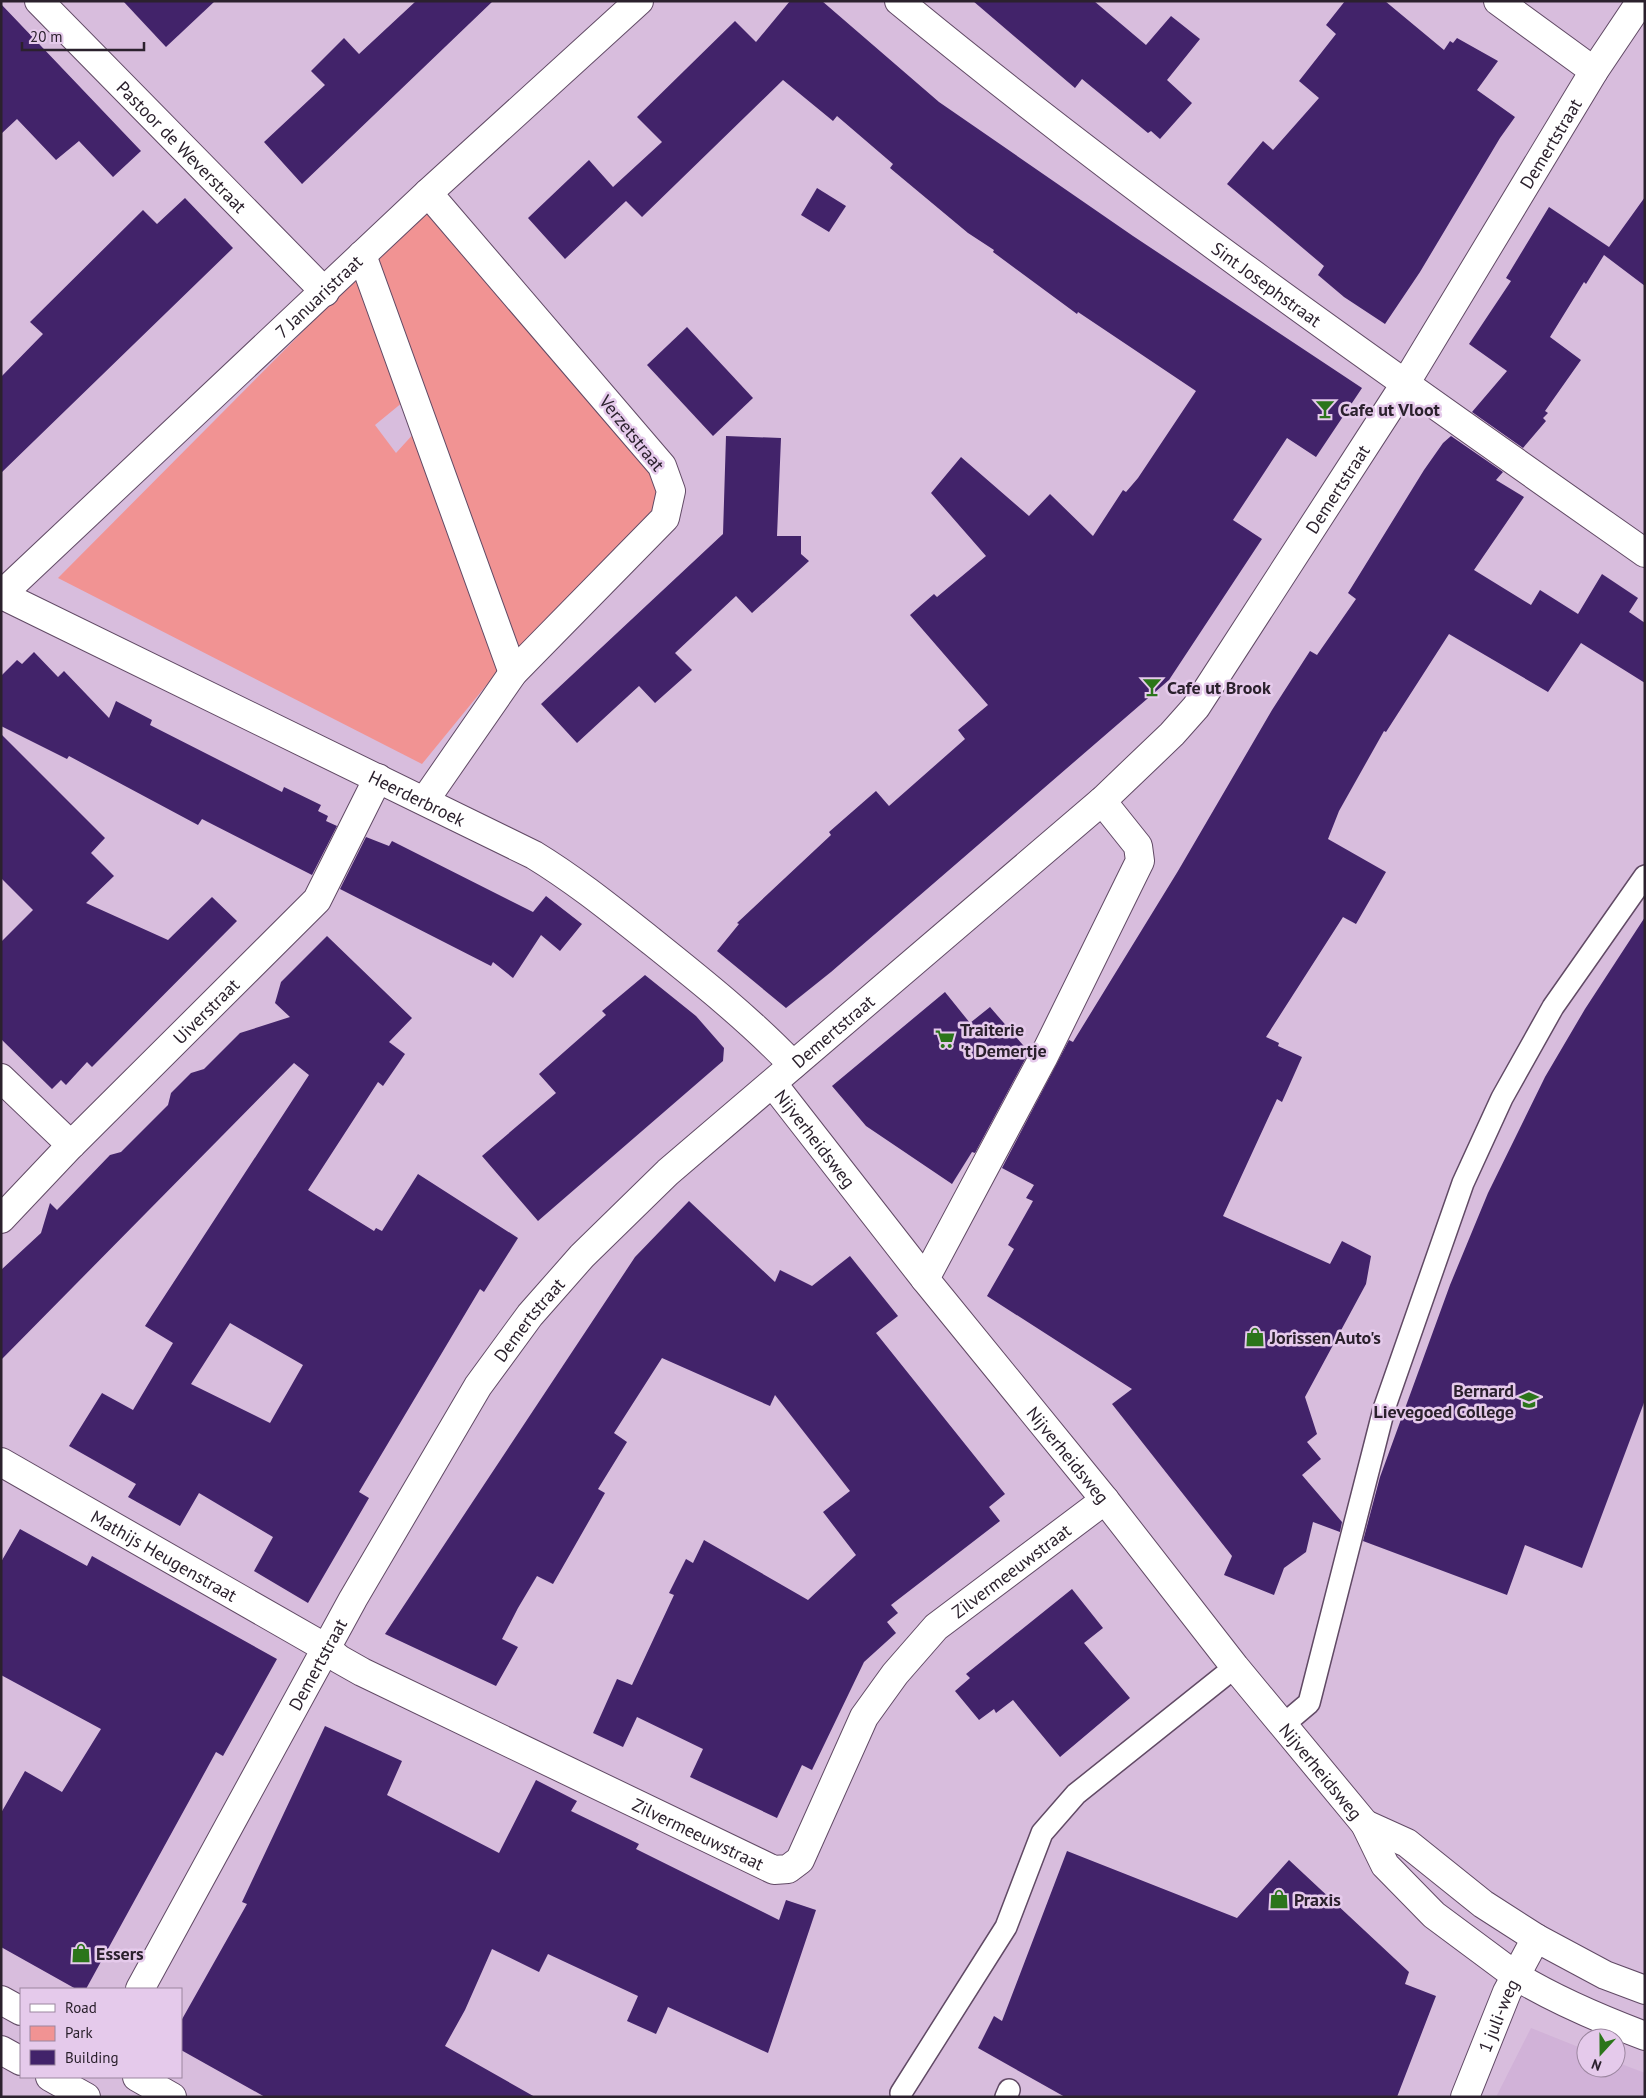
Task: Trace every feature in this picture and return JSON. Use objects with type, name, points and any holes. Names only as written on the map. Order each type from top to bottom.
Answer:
[{"type":"street","name":"Pastoor de Weverstraat","points":[[39,1],[325,292]]},
{"type":"street","name":"7 Januaristraat","points":[[1,595],[428,193],[639,1]]},
{"type":"street","name":"Sint Josephstraat","points":[[899,1],[1018,99],[1405,384],[1645,553]]},
{"type":"street","points":[[1498,1],[1594,71]]},
{"type":"street","name":"Demertstraat","points":[[141,1988],[326,1648],[478,1386],[530,1316],[582,1256],[668,1172],[1102,801],[1172,734],[1196,707],[1405,384],[1594,71],[1641,1]]},
{"type":"street","name":"Verzetstraat","points":[[425,800],[513,673],[665,518],[671,491],[662,466],[428,193]]},
{"type":"street","points":[[362,255],[513,673]]},
{"type":"street","name":"Heerderbroek","points":[[1,595],[425,800],[499,837],[567,875],[754,1026],[793,1065]]},
{"type":"street","name":"Uiverstraat","points":[[1,1219],[71,1145],[317,900],[378,778]]},
{"type":"street","points":[[925,1279],[1043,1058],[1140,861],[1138,846],[1102,801]]},
{"type":"street","points":[[1,1078],[71,1145]]},
{"type":"street","name":"Nijverheidsweg","points":[[773,1084],[925,1279],[1105,1500],[1235,1667],[1365,1824],[1385,1865],[1406,1888],[1446,1925],[1516,1976],[1541,1991],[1589,2014],[1645,2036]]},
{"type":"street","name":"Mathijs Heugenstraat","points":[[1,1462],[326,1648]]},
{"type":"street","name":"Zilvermeeuwstraat","points":[[326,1648],[339,1659],[362,1672],[774,1870],[788,1869],[800,1860],[864,1716],[913,1651],[936,1627],[1105,1500]]},
{"type":"street","name":"Nijverheidsweg","points":[[1365,1824],[1407,1843],[1483,1904],[1536,1938],[1605,1974],[1645,1990]]},
{"type":"street","name":"1 juli-weg","points":[[1465,2097],[1507,1992],[1536,1938]]},
{"type":"street","points":[[1,2000],[20,2010]]},
{"type":"street","points":[[52,2078],[86,2097]]},
{"type":"street","points":[[139,2078],[172,2097]]},
{"type":"lane","points":[[1283,1726],[1309,1703],[1384,1409],[1463,1183],[1502,1098],[1553,1007],[1645,876]]},
{"type":"lane","points":[[901,2093],[1006,1927],[1042,1833],[1076,1794],[1235,1667]]},
{"type":"shaded area","points":[[1531,2028],[1576,2046],[1576,2078],[1626,2078],[1626,2066],[1645,2073],[1645,2097],[1496,2097]]},
{"type":"green space","points":[[426,209],[652,470],[659,489],[655,511],[517,651],[373,261]]},
{"type":"green space","points":[[356,278],[403,402],[375,425],[396,453],[416,431],[498,671],[422,764],[58,578]]},
{"type":"building","points":[[123,1],[215,1],[166,47]]},
{"type":"building","points":[[416,1],[493,1],[302,184],[264,142],[325,85],[311,71],[344,38],[359,54]]},
{"type":"building","points":[[790,1],[822,1],[939,102],[1133,236],[1362,388],[1316,457],[1287,438],[1233,520],[1262,539],[1169,680],[831,972],[786,1008],[717,951],[739,924],[737,923],[831,835],[829,832],[876,791],[889,806],[965,739],[958,730],[988,705],[910,615],[934,594],[937,597],[986,556],[931,493],[961,457],[1029,516],[1050,494],[1093,536],[1123,490],[1126,492],[1138,478],[1196,391],[1078,312],[1077,314],[993,252],[994,250],[968,233],[890,168],[893,164],[837,116],[833,121],[783,80],[642,217],[626,201],[565,259],[528,218],[589,160],[613,187],[662,142],[637,117],[735,21],[756,42]]},
{"type":"building","points":[[973,1],[1094,1],[1146,45],[1171,16],[1200,39],[1167,80],[1192,103],[1160,139],[1151,131],[1148,133],[1082,79],[1075,88]]},
{"type":"building","points":[[1345,1],[1385,1],[1444,50],[1450,41],[1453,43],[1457,38],[1498,61],[1477,90],[1515,117],[1500,138],[1420,272],[1385,324],[1344,297],[1318,275],[1324,266],[1227,184],[1263,141],[1273,150],[1319,98],[1299,81],[1336,34],[1326,25]]},
{"type":"building","points":[[1,4],[141,151],[113,177],[79,141],[56,160],[17,119],[1,134]]},
{"type":"building","points":[[817,188],[846,206],[829,232],[801,215]]},
{"type":"building","points":[[1645,197],[1645,286],[1604,255],[1586,284],[1584,282],[1550,337],[1581,360],[1545,411],[1548,413],[1543,418],[1546,421],[1523,448],[1472,412],[1507,371],[1469,344],[1511,281],[1506,278],[1549,207],[1609,247]]},
{"type":"building","points":[[185,198],[233,248],[1,473],[1,377],[43,334],[30,322],[143,210],[157,224]]},
{"type":"building","points":[[687,327],[753,398],[713,436],[647,365]]},
{"type":"building","points":[[726,436],[781,438],[777,536],[801,536],[801,554],[809,561],[752,613],[736,596],[675,653],[692,670],[655,703],[639,686],[577,743],[541,704],[723,534]]},
{"type":"building","points":[[1451,436],[1503,472],[1496,480],[1524,497],[1474,570],[1531,605],[1540,590],[1578,614],[1602,574],[1638,598],[1629,612],[1645,623],[1645,683],[1581,643],[1548,692],[1449,634],[1386,732],[1384,731],[1339,811],[1328,839],[1386,872],[1356,924],[1343,917],[1266,1037],[1279,1043],[1278,1046],[1302,1057],[1282,1102],[1277,1099],[1223,1216],[1330,1264],[1342,1241],[1371,1256],[1366,1284],[1305,1397],[1317,1434],[1307,1442],[1321,1459],[1302,1475],[1342,1522],[1340,1532],[1313,1522],[1306,1552],[1284,1568],[1274,1595],[1224,1575],[1232,1556],[1112,1404],[1132,1389],[987,1296],[1014,1249],[1008,1245],[1033,1201],[1026,1198],[1034,1185],[1002,1168],[1069,1040],[1073,1042],[1178,871],[1272,710],[1310,651],[1317,655],[1356,599],[1348,593],[1424,470],[1443,443]]},
{"type":"building","points":[[34,652],[58,677],[64,671],[109,718],[116,701],[152,720],[150,725],[282,792],[284,787],[321,805],[318,811],[328,816],[326,821],[337,826],[312,875],[202,819],[198,825],[69,756],[67,759],[1,726],[1,676],[17,660],[22,664]]},
{"type":"building","points":[[1,734],[105,838],[91,853],[114,876],[86,903],[168,940],[212,897],[237,921],[92,1067],[87,1062],[66,1085],[61,1080],[52,1089],[1,1039],[1,942],[33,910],[1,878]]},
{"type":"building","points":[[366,837],[389,846],[392,841],[533,912],[546,896],[582,924],[560,951],[541,935],[513,978],[493,962],[491,966],[340,889]]},
{"type":"building","points":[[1645,917],[1645,1400],[1582,1568],[1525,1545],[1507,1595],[1363,1541],[1380,1477],[1450,1285],[1488,1193],[1545,1077],[1585,1009]]},
{"type":"building","points":[[327,936],[412,1018],[389,1042],[405,1054],[383,1086],[378,1082],[308,1190],[374,1231],[376,1228],[382,1231],[418,1174],[518,1238],[484,1292],[480,1289],[359,1492],[369,1498],[308,1603],[254,1571],[273,1537],[199,1493],[180,1526],[128,1497],[136,1484],[69,1446],[102,1393],[133,1410],[173,1343],[145,1326],[309,1075],[294,1063],[1,1360],[1,1270],[41,1233],[50,1203],[57,1210],[110,1155],[121,1152],[168,1105],[171,1093],[191,1073],[204,1069],[240,1033],[290,1017],[275,1003],[281,982]],"holes":[[[230,1323],[303,1365],[270,1423],[191,1384]]]},
{"type":"building","points":[[645,975],[696,1016],[724,1048],[723,1061],[538,1221],[482,1156],[556,1093],[539,1074],[606,1015],[602,1011]]},
{"type":"building","points":[[945,992],[970,1023],[990,1007],[1029,1052],[975,1153],[972,1152],[952,1184],[866,1126],[832,1086]]},
{"type":"building","points":[[689,1201],[775,1282],[780,1270],[812,1286],[850,1256],[898,1316],[876,1333],[1005,1494],[989,1507],[1000,1521],[891,1605],[898,1613],[887,1622],[896,1633],[864,1662],[812,1770],[802,1765],[777,1818],[690,1777],[703,1749],[637,1717],[623,1747],[593,1733],[617,1679],[632,1685],[674,1595],[669,1593],[686,1559],[693,1563],[704,1540],[808,1600],[856,1555],[823,1512],[850,1491],[775,1395],[770,1406],[662,1358],[614,1433],[627,1442],[598,1489],[605,1493],[553,1584],[537,1576],[502,1639],[518,1647],[496,1686],[385,1634],[635,1257]]},
{"type":"building","points":[[20,1529],[87,1566],[92,1556],[277,1659],[223,1756],[216,1752],[87,1988],[74,1988],[1,1947],[1,1813],[25,1771],[62,1792],[101,1729],[1,1675],[1,1562]]},
{"type":"building","points":[[1072,1589],[1103,1628],[1084,1643],[1130,1698],[1060,1757],[1013,1700],[996,1713],[994,1709],[979,1720],[955,1691],[970,1678],[966,1674]]},
{"type":"building","points":[[325,1726],[402,1761],[387,1795],[499,1853],[536,1780],[577,1801],[571,1811],[639,1844],[636,1849],[779,1920],[786,1900],[816,1910],[768,2053],[668,2007],[656,2034],[627,2021],[638,1996],[548,1954],[539,1972],[492,1949],[465,2010],[445,2046],[535,2097],[265,2097],[182,2051],[182,2019],[247,1904],[242,1902]]},
{"type":"building","points":[[1067,1851],[1237,1918],[1289,1860],[1409,1972],[1405,1984],[1436,1996],[1397,2097],[1065,2097],[978,2048],[994,2016],[1002,2021]]},
{"type":"place","name":"Cafe ut Vloot","points":[[1325,409]]},
{"type":"place","name":"Cafe ut Brook","points":[[1152,687]]},
{"type":"place","name":"Traiterie 't Demertje","points":[[945,1039]]},
{"type":"place","name":"Jorissen Auto's","points":[[1255,1337]]},
{"type":"place","name":"Bernard Lievegoed College","points":[[1529,1400]]},
{"type":"place","name":"Praxis","points":[[1279,1899]]},
{"type":"place","name":"Essers","points":[[81,1953]]}]
